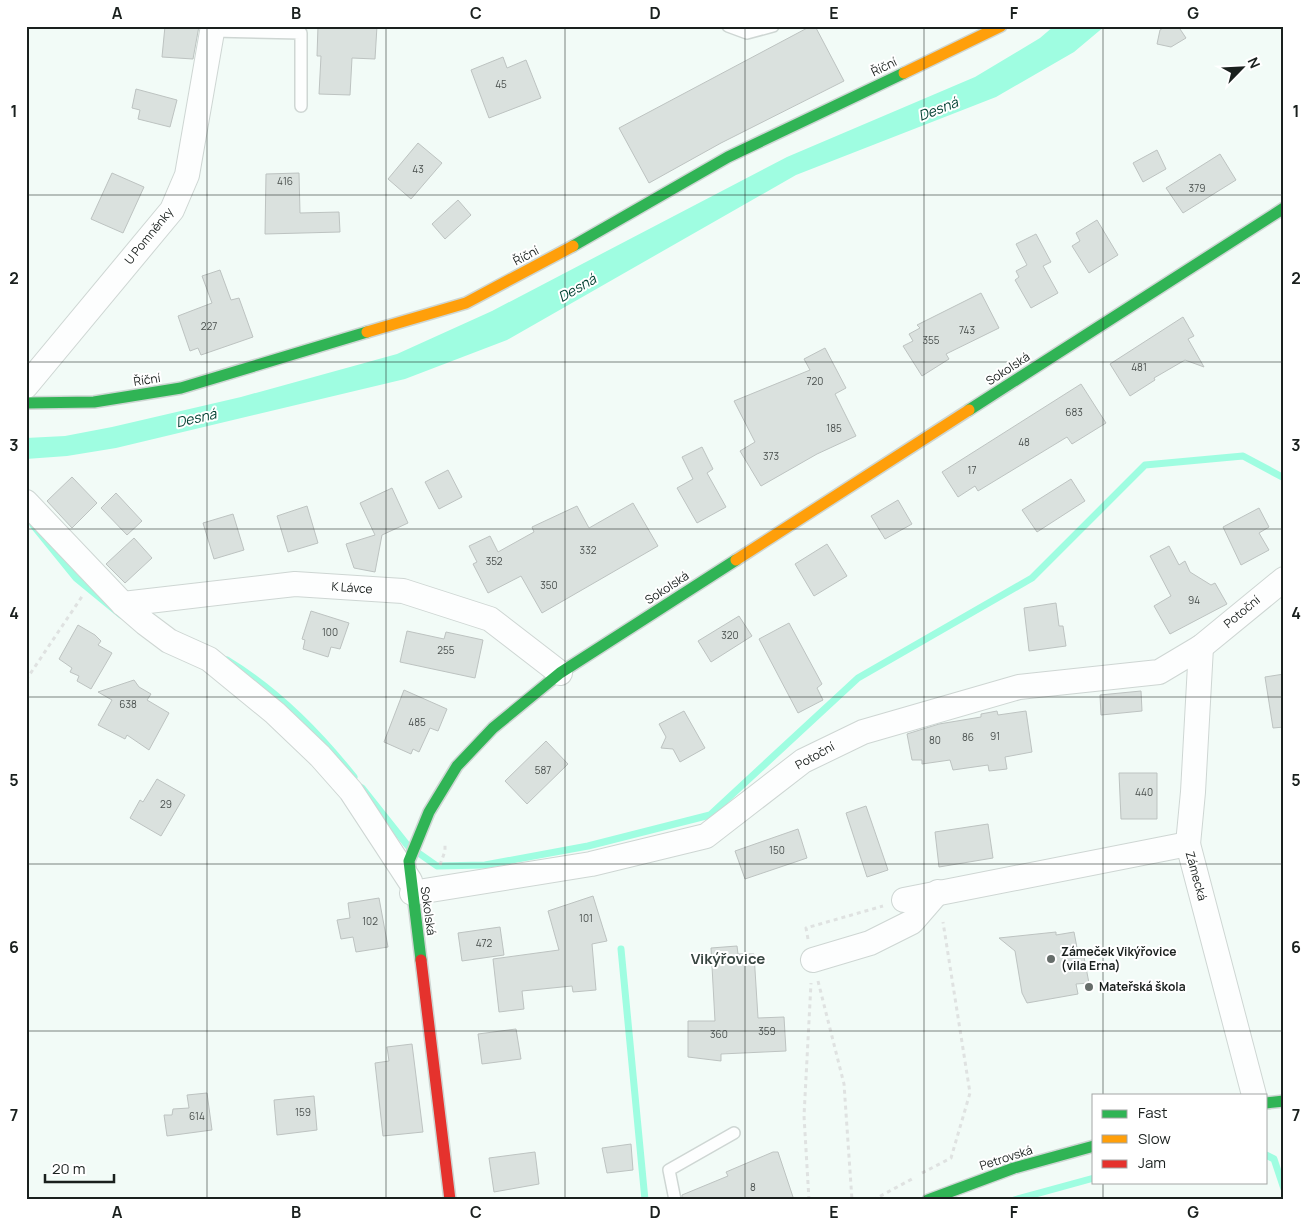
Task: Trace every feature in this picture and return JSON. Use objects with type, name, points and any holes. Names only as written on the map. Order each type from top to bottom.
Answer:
[{"type":"street","name":"Říční","points":[[26,403],[94,402],[181,388],[466,303],[558,255],[728,157],[1001,26]]},
{"type":"street","name":"U Pomněnky","points":[[26,386],[172,210],[187,175],[213,28]]},
{"type":"street","name":"Sokolská","points":[[450,1200],[410,879],[421,826],[444,784],[458,765],[507,717],[560,673],[1284,208]]},
{"type":"street","points":[[26,502],[133,612],[169,641],[208,659],[275,713],[352,791],[410,879]]},
{"type":"street","name":"Potoční","points":[[410,879],[591,864],[706,836],[802,761],[863,732],[1019,687],[1159,672],[1201,647],[1284,579]]},
{"type":"street","name":"K Lávce","points":[[133,612],[296,584],[403,591],[490,619],[560,673]]},
{"type":"street","points":[[1188,844],[1193,792],[1201,647]]},
{"type":"street","name":"Zámecká","points":[[904,900],[1188,844],[1254,1094]]},
{"type":"street","points":[[813,960],[870,943],[912,922],[938,892]]},
{"type":"street","points":[[1268,1103],[1284,1101]]},
{"type":"street","name":"Petrovská","points":[[928,1200],[1014,1168],[1092,1147]]},
{"type":"lane","points":[[728,26],[747,34],[773,26]]},
{"type":"lane","points":[[213,28],[301,32],[301,106]]},
{"type":"lane","points":[[676,1200],[669,1170],[734,1133]]},
{"type":"path","points":[[26,680],[80,599]]},
{"type":"path","points":[[873,1200],[951,1158],[970,1093],[938,892]]},
{"type":"path","points":[[852,1200],[844,1084],[806,928],[904,900]]},
{"type":"path","points":[[809,1200],[804,1116],[813,960]]},
{"type":"water","name":"Desná","points":[[1054,26],[1105,26],[1074,52],[996,97],[796,175],[507,340],[405,379],[116,448],[67,456],[26,459],[26,438],[65,436],[112,427],[241,397],[397,354],[492,311],[787,157],[975,77],[1040,38]]},
{"type":"building","points":[[165,26],[199,26],[193,59],[162,57]]},
{"type":"building","points":[[318,26],[377,26],[375,59],[352,58],[350,95],[319,94],[321,56],[317,56]]},
{"type":"building","points":[[811,26],[815,26],[844,81],[721,143],[649,183],[619,128]]},
{"type":"building","points":[[1166,26],[1178,26],[1186,38],[1171,47],[1157,44],[1160,30]]},
{"type":"building","points":[[503,57],[507,68],[526,60],[541,98],[489,118],[471,70]]},
{"type":"building","points":[[136,89],[177,100],[170,127],[138,119],[140,110],[132,108]]},
{"type":"building","points":[[418,143],[442,163],[411,199],[388,179]]},
{"type":"building","points":[[1157,150],[1166,169],[1143,182],[1133,163]]},
{"type":"building","points":[[1220,154],[1236,180],[1183,213],[1166,188]]},
{"type":"building","points":[[112,173],[144,187],[123,233],[91,219]]},
{"type":"building","points":[[299,173],[300,213],[339,212],[340,232],[265,234],[266,174]]},
{"type":"building","points":[[458,200],[471,215],[445,239],[432,224]]},
{"type":"building","points":[[1097,220],[1118,255],[1089,273],[1072,246],[1080,241],[1076,233]]},
{"type":"building","points":[[1036,234],[1051,262],[1043,266],[1058,293],[1031,308],[1015,280],[1019,277],[1016,271],[1027,265],[1016,244]]},
{"type":"building","points":[[220,270],[231,300],[239,298],[253,337],[201,355],[198,348],[190,351],[178,316],[212,303],[202,276]]},
{"type":"building","points":[[981,293],[999,328],[946,354],[949,359],[922,376],[903,346],[913,341],[909,334],[920,328],[917,325]]},
{"type":"building","points":[[1183,317],[1194,336],[1188,339],[1204,367],[1185,360],[1154,378],[1155,380],[1130,396],[1110,364]]},
{"type":"building","points":[[825,348],[846,388],[835,394],[856,436],[817,454],[761,486],[740,451],[755,442],[734,401],[810,370],[804,359]]},
{"type":"building","points":[[1081,384],[1106,423],[1072,444],[1067,437],[978,491],[975,486],[958,497],[942,472]]},
{"type":"building","points":[[702,447],[713,469],[707,473],[726,507],[697,523],[677,488],[693,479],[682,457]]},
{"type":"building","points":[[448,470],[462,497],[439,509],[425,482]]},
{"type":"building","points":[[72,477],[97,503],[72,528],[47,501]]},
{"type":"building","points":[[1071,479],[1085,501],[1037,532],[1022,510]]},
{"type":"building","points":[[392,488],[408,523],[382,535],[375,572],[354,568],[346,544],[375,535],[360,503]]},
{"type":"building","points":[[116,493],[142,521],[127,535],[101,508]]},
{"type":"building","points":[[898,500],[912,524],[885,539],[871,516]]},
{"type":"building","points":[[633,503],[658,546],[542,613],[521,576],[488,593],[473,564],[477,562],[469,546],[490,536],[498,552],[534,532],[532,527],[577,506],[589,528]]},
{"type":"building","points":[[307,506],[318,543],[288,552],[277,516]]},
{"type":"building","points":[[1259,508],[1269,527],[1259,533],[1269,550],[1241,565],[1223,527]]},
{"type":"building","points":[[233,514],[244,550],[214,559],[203,523]]},
{"type":"building","points":[[134,538],[152,558],[125,583],[106,564]]},
{"type":"building","points":[[827,544],[847,576],[814,596],[795,564]]},
{"type":"building","points":[[1169,546],[1179,565],[1185,561],[1190,572],[1211,585],[1215,583],[1227,604],[1170,634],[1154,606],[1171,596],[1150,556]]},
{"type":"building","points":[[1056,603],[1059,626],[1063,626],[1066,646],[1029,651],[1024,608]]},
{"type":"building","points":[[311,611],[349,623],[340,649],[331,647],[328,657],[303,649],[305,640],[302,639]]},
{"type":"building","points":[[739,616],[752,636],[711,662],[698,641]]},
{"type":"building","points":[[789,623],[822,684],[817,688],[823,700],[798,713],[759,639]]},
{"type":"building","points":[[78,625],[95,635],[101,641],[98,645],[112,653],[91,689],[77,681],[79,676],[70,672],[72,668],[59,659]]},
{"type":"building","points":[[407,631],[444,639],[446,632],[483,640],[475,678],[400,662]]},
{"type":"building","points":[[1284,674],[1284,727],[1273,728],[1265,677]]},
{"type":"building","points":[[134,680],[139,687],[151,694],[147,700],[169,713],[149,750],[127,735],[125,739],[98,725],[112,700],[98,692]]},
{"type":"building","points":[[404,690],[447,709],[438,731],[430,728],[419,752],[413,749],[411,754],[384,742]]},
{"type":"building","points":[[1141,691],[1142,711],[1101,715],[1100,695]]},
{"type":"building","points":[[684,711],[705,748],[680,762],[673,749],[661,748],[666,737],[659,724]]},
{"type":"building","points":[[997,711],[998,715],[1026,711],[1032,752],[1005,757],[1007,769],[989,771],[988,765],[953,770],[950,760],[922,764],[922,760],[912,760],[907,734],[939,724],[981,717],[981,714]]},
{"type":"building","points":[[546,741],[568,764],[527,804],[505,781]]},
{"type":"building","points":[[1119,773],[1157,773],[1157,819],[1121,819]]},
{"type":"building","points":[[157,779],[185,795],[161,836],[130,818],[140,800],[143,802]]},
{"type":"building","points":[[866,806],[888,870],[867,877],[846,813]]},
{"type":"building","points":[[988,824],[993,858],[939,867],[935,832]]},
{"type":"building","points":[[798,829],[807,858],[745,879],[735,851]]},
{"type":"building","points":[[593,896],[607,941],[592,944],[596,990],[573,992],[572,986],[522,991],[524,1009],[499,1012],[493,959],[559,950],[548,911]]},
{"type":"building","points":[[379,898],[388,947],[356,952],[353,937],[341,939],[337,920],[350,918],[348,903]]},
{"type":"building","points":[[500,927],[504,955],[462,961],[458,933]]},
{"type":"building","name":"Zámeček Vikýřovice (vila Erna)","points":[[1056,932],[1056,935],[1074,932],[1078,953],[1083,952],[1089,983],[1076,984],[1078,994],[1027,1003],[1022,993],[1015,951],[999,938]]},
{"type":"building","points":[[737,946],[738,954],[754,954],[758,1018],[784,1017],[786,1051],[721,1054],[721,1061],[688,1057],[688,1021],[715,1021],[711,948]]},
{"type":"building","points":[[516,1029],[521,1059],[482,1064],[478,1034]]},
{"type":"building","points":[[412,1044],[423,1132],[383,1136],[375,1063],[389,1061],[387,1047]]},
{"type":"building","points":[[207,1093],[212,1130],[167,1136],[164,1115],[172,1115],[173,1109],[189,1108],[187,1095]]},
{"type":"building","points":[[314,1096],[317,1130],[277,1135],[274,1100]]},
{"type":"building","points":[[631,1144],[633,1170],[607,1173],[602,1148]]},
{"type":"building","points":[[535,1152],[539,1184],[494,1192],[489,1158]]},
{"type":"building","points":[[773,1152],[778,1152],[794,1200],[682,1200],[682,1195],[728,1176],[726,1172]]},
{"type":"waterway","points":[[417,852],[437,866],[485,865],[588,846],[710,815],[858,678],[1032,578],[1145,465],[1243,456],[1284,478]]},
{"type":"waterway","points":[[33,525],[76,578],[121,615]]},
{"type":"waterway","points":[[227,660],[279,698],[311,728],[354,777]]},
{"type":"waterway","points":[[362,788],[408,846]]},
{"type":"waterway","points":[[621,949],[645,1200]]},
{"type":"waterway","points":[[1268,1156],[1274,1159],[1284,1189]]},
{"type":"waterway","points":[[1014,1200],[1092,1179]]},
{"type":"traffic: fast","points":[[573,246],[728,157],[904,73]]},
{"type":"traffic: fast","points":[[969,410],[1284,208]]},
{"type":"traffic: fast","points":[[26,403],[94,402],[181,388],[367,332]]},
{"type":"traffic: fast","points":[[421,960],[409,861],[429,812],[457,766],[493,728],[560,673],[736,560]]},
{"type":"traffic: fast","points":[[1268,1103],[1284,1101]]},
{"type":"traffic: fast","points":[[928,1200],[1014,1168],[1092,1147]]},
{"type":"traffic: slow","points":[[904,73],[1001,26]]},
{"type":"traffic: slow","points":[[367,332],[466,303],[573,246]]},
{"type":"traffic: slow","points":[[736,560],[969,410]]},
{"type":"traffic: jam","points":[[421,960],[450,1200]]},
{"type":"place","name":"Zámeček Vikýřovice (vila Erna)","points":[[1051,959]]},
{"type":"place","name":"Mateřská škola","points":[[1089,987]]},
{"type":"district","name":"Vikýřovice","points":[[728,959]]}]
